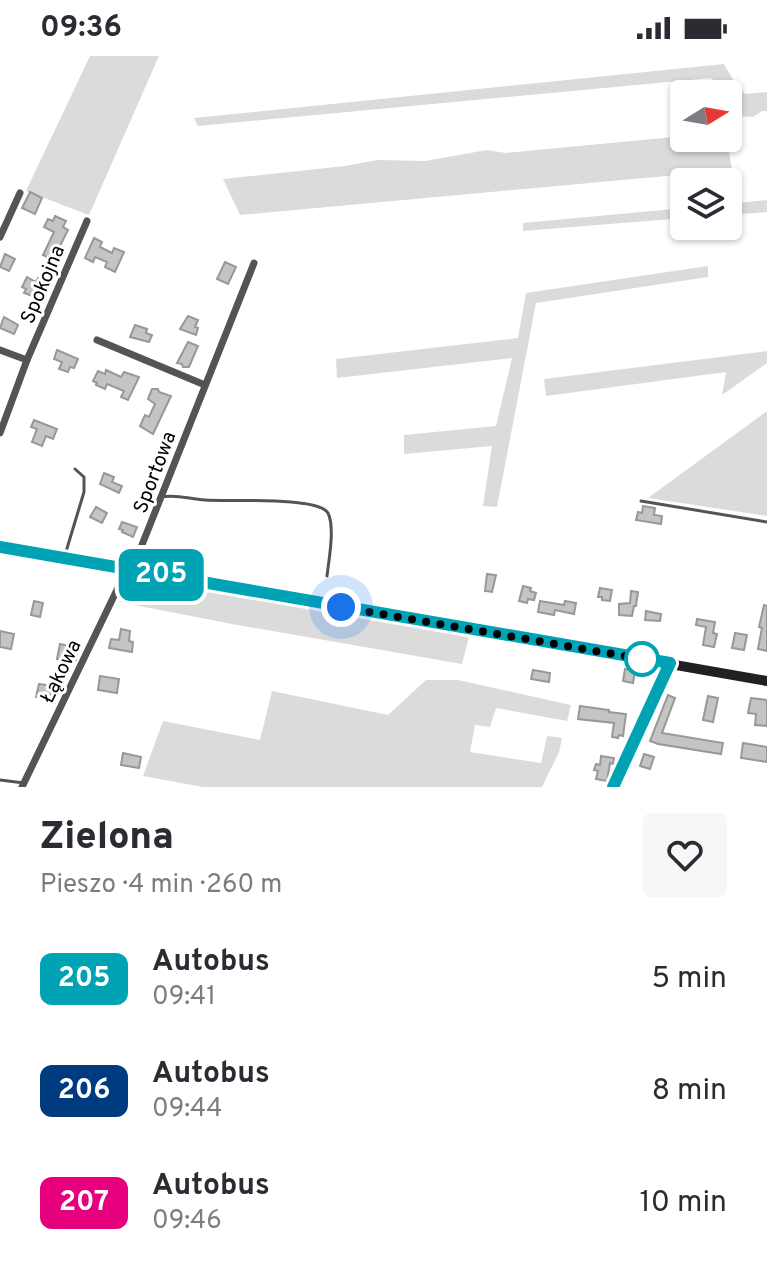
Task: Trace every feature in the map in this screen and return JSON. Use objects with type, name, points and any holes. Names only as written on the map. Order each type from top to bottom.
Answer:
[{"type":"main road","points":[[0,547],[767,681]]},
{"type":"street","points":[[0,237],[20,193]]},
{"type":"street","name":"Spokojna","points":[[0,433],[27,360],[87,221]]},
{"type":"street","name":"Sportowa","points":[[129,570],[254,263]]},
{"type":"street","points":[[97,340],[205,385]]},
{"type":"street","points":[[0,350],[27,360]]},
{"type":"street","name":"Łąkowa","points":[[23,785],[129,570]]},
{"type":"street","points":[[613,787],[670,663]]},
{"type":"lane","points":[[64,558],[84,492],[84,477],[75,469]]},
{"type":"lane","points":[[161,497],[176,495],[206,500],[267,500],[320,506],[328,514],[331,527],[327,576]]},
{"type":"lane","points":[[641,501],[767,522]]},
{"type":"lane","points":[[0,780],[23,785]]},
{"type":"shaded area","points":[[90,56],[159,56],[89,215],[26,191]]},
{"type":"shaded area","points":[[724,64],[733,80],[670,80],[198,126],[194,118]]},
{"type":"shaded area","points":[[742,91],[745,94],[767,92],[767,111],[753,117],[742,116]]},
{"type":"shaded area","points":[[670,137],[670,152],[729,152],[732,168],[670,168],[670,176],[240,215],[223,179],[377,160],[425,161],[487,150],[506,153]]},
{"type":"shaded area","points":[[767,200],[767,212],[742,214],[742,203]]},
{"type":"shaded area","points":[[670,209],[670,219],[523,231],[523,223]]},
{"type":"shaded area","points":[[708,266],[708,277],[536,303],[497,507],[483,506],[492,446],[404,454],[404,435],[496,426],[512,358],[337,378],[336,359],[518,338],[526,293]]},
{"type":"shaded area","points":[[767,351],[767,363],[722,395],[726,372],[546,396],[544,379]]},
{"type":"shaded area","points":[[767,411],[767,516],[648,498]]},
{"type":"shaded area","points":[[132,576],[470,633],[462,664],[119,602]]},
{"type":"shaded area","points":[[426,680],[458,680],[571,705],[567,721],[496,708],[490,727],[475,725],[470,752],[541,763],[547,736],[562,738],[559,752],[542,787],[203,787],[143,776],[163,721],[260,740],[272,691],[388,715]]},
{"type":"building","points":[[30,192],[42,198],[35,214],[22,208]]},
{"type":"building","points":[[55,216],[66,221],[63,227],[68,230],[53,260],[43,255],[54,232],[44,227],[48,219],[53,221]]},
{"type":"building","points":[[94,238],[102,242],[100,247],[112,253],[114,248],[124,252],[115,272],[105,267],[107,262],[95,257],[93,262],[85,258]]},
{"type":"building","points":[[5,254],[15,259],[9,271],[0,267]]},
{"type":"building","points":[[225,262],[236,267],[228,284],[217,279]]},
{"type":"building","points":[[27,277],[36,282],[38,278],[46,281],[35,297],[24,293],[26,289],[22,287]]},
{"type":"building","points":[[188,316],[198,320],[196,335],[180,329]]},
{"type":"building","points":[[4,317],[18,325],[14,334],[0,328]]},
{"type":"building","points":[[135,325],[147,329],[146,333],[152,335],[149,342],[130,337]]},
{"type":"building","points":[[188,342],[198,346],[189,367],[183,367],[177,363]]},
{"type":"building","points":[[57,350],[78,359],[74,368],[70,367],[68,372],[59,369],[62,362],[54,359]]},
{"type":"building","points":[[106,370],[121,377],[124,372],[139,377],[128,400],[121,397],[124,391],[107,384],[105,389],[93,381],[98,371],[105,374]]},
{"type":"building","points":[[152,389],[171,396],[153,434],[140,426],[155,404],[148,399]]},
{"type":"building","points":[[34,420],[57,429],[53,439],[46,436],[42,446],[32,442],[37,429],[31,427]]},
{"type":"building","points":[[104,473],[114,477],[112,482],[122,486],[119,493],[100,484]]},
{"type":"building","points":[[643,506],[655,508],[654,515],[662,516],[661,524],[636,520]]},
{"type":"building","points":[[96,507],[107,513],[102,523],[90,517]]},
{"type":"building","points":[[122,522],[137,527],[133,537],[119,529]]},
{"type":"building","points":[[487,574],[496,575],[492,592],[485,591]]},
{"type":"building","points":[[523,586],[536,593],[534,600],[528,599],[527,603],[519,601]]},
{"type":"building","points":[[600,588],[612,590],[610,601],[598,597]]},
{"type":"building","points":[[631,591],[638,592],[632,616],[619,615],[619,604],[630,603]]},
{"type":"building","points":[[34,601],[43,603],[40,617],[31,615]]},
{"type":"building","points":[[540,601],[564,605],[565,601],[576,603],[574,614],[555,610],[554,615],[538,612]]},
{"type":"building","points":[[764,605],[767,606],[767,651],[758,649]]},
{"type":"building","points":[[646,611],[661,614],[660,621],[645,620]]},
{"type":"building","points":[[697,619],[715,622],[713,633],[717,634],[714,647],[703,645],[706,627],[696,625]]},
{"type":"building","points":[[121,629],[130,631],[132,652],[109,648],[111,639],[119,640]]},
{"type":"building","points":[[0,631],[14,634],[11,649],[0,647]]},
{"type":"building","points":[[735,633],[747,635],[744,650],[732,648]]},
{"type":"building","points":[[60,644],[74,647],[76,660],[71,660],[71,663],[57,659]]},
{"type":"building","points":[[625,669],[635,671],[633,683],[623,681]]},
{"type":"building","points":[[533,670],[550,673],[549,682],[531,679]]},
{"type":"building","points":[[100,676],[119,679],[117,693],[98,690]]},
{"type":"building","points":[[39,684],[54,686],[49,700],[36,697]]},
{"type":"building","points":[[668,695],[675,698],[662,733],[723,743],[721,754],[650,741]]},
{"type":"building","points":[[708,696],[718,698],[713,722],[703,720]]},
{"type":"building","points":[[751,698],[767,700],[767,726],[755,725],[756,714],[748,713]]},
{"type":"building","points":[[580,706],[626,714],[623,736],[612,737],[614,723],[578,719]]},
{"type":"building","points":[[743,743],[767,747],[767,762],[741,758]]},
{"type":"building","points":[[123,753],[141,757],[139,768],[121,765]]},
{"type":"building","points":[[644,754],[654,757],[650,769],[640,766]]},
{"type":"building","points":[[601,756],[614,758],[607,781],[596,779],[598,771],[594,770],[596,764],[600,765]]},
{"type":"bus line","name":"205","points":[[0,547],[670,663],[613,787]]},
{"type":"route","points":[[341,607],[642,659]]}]
